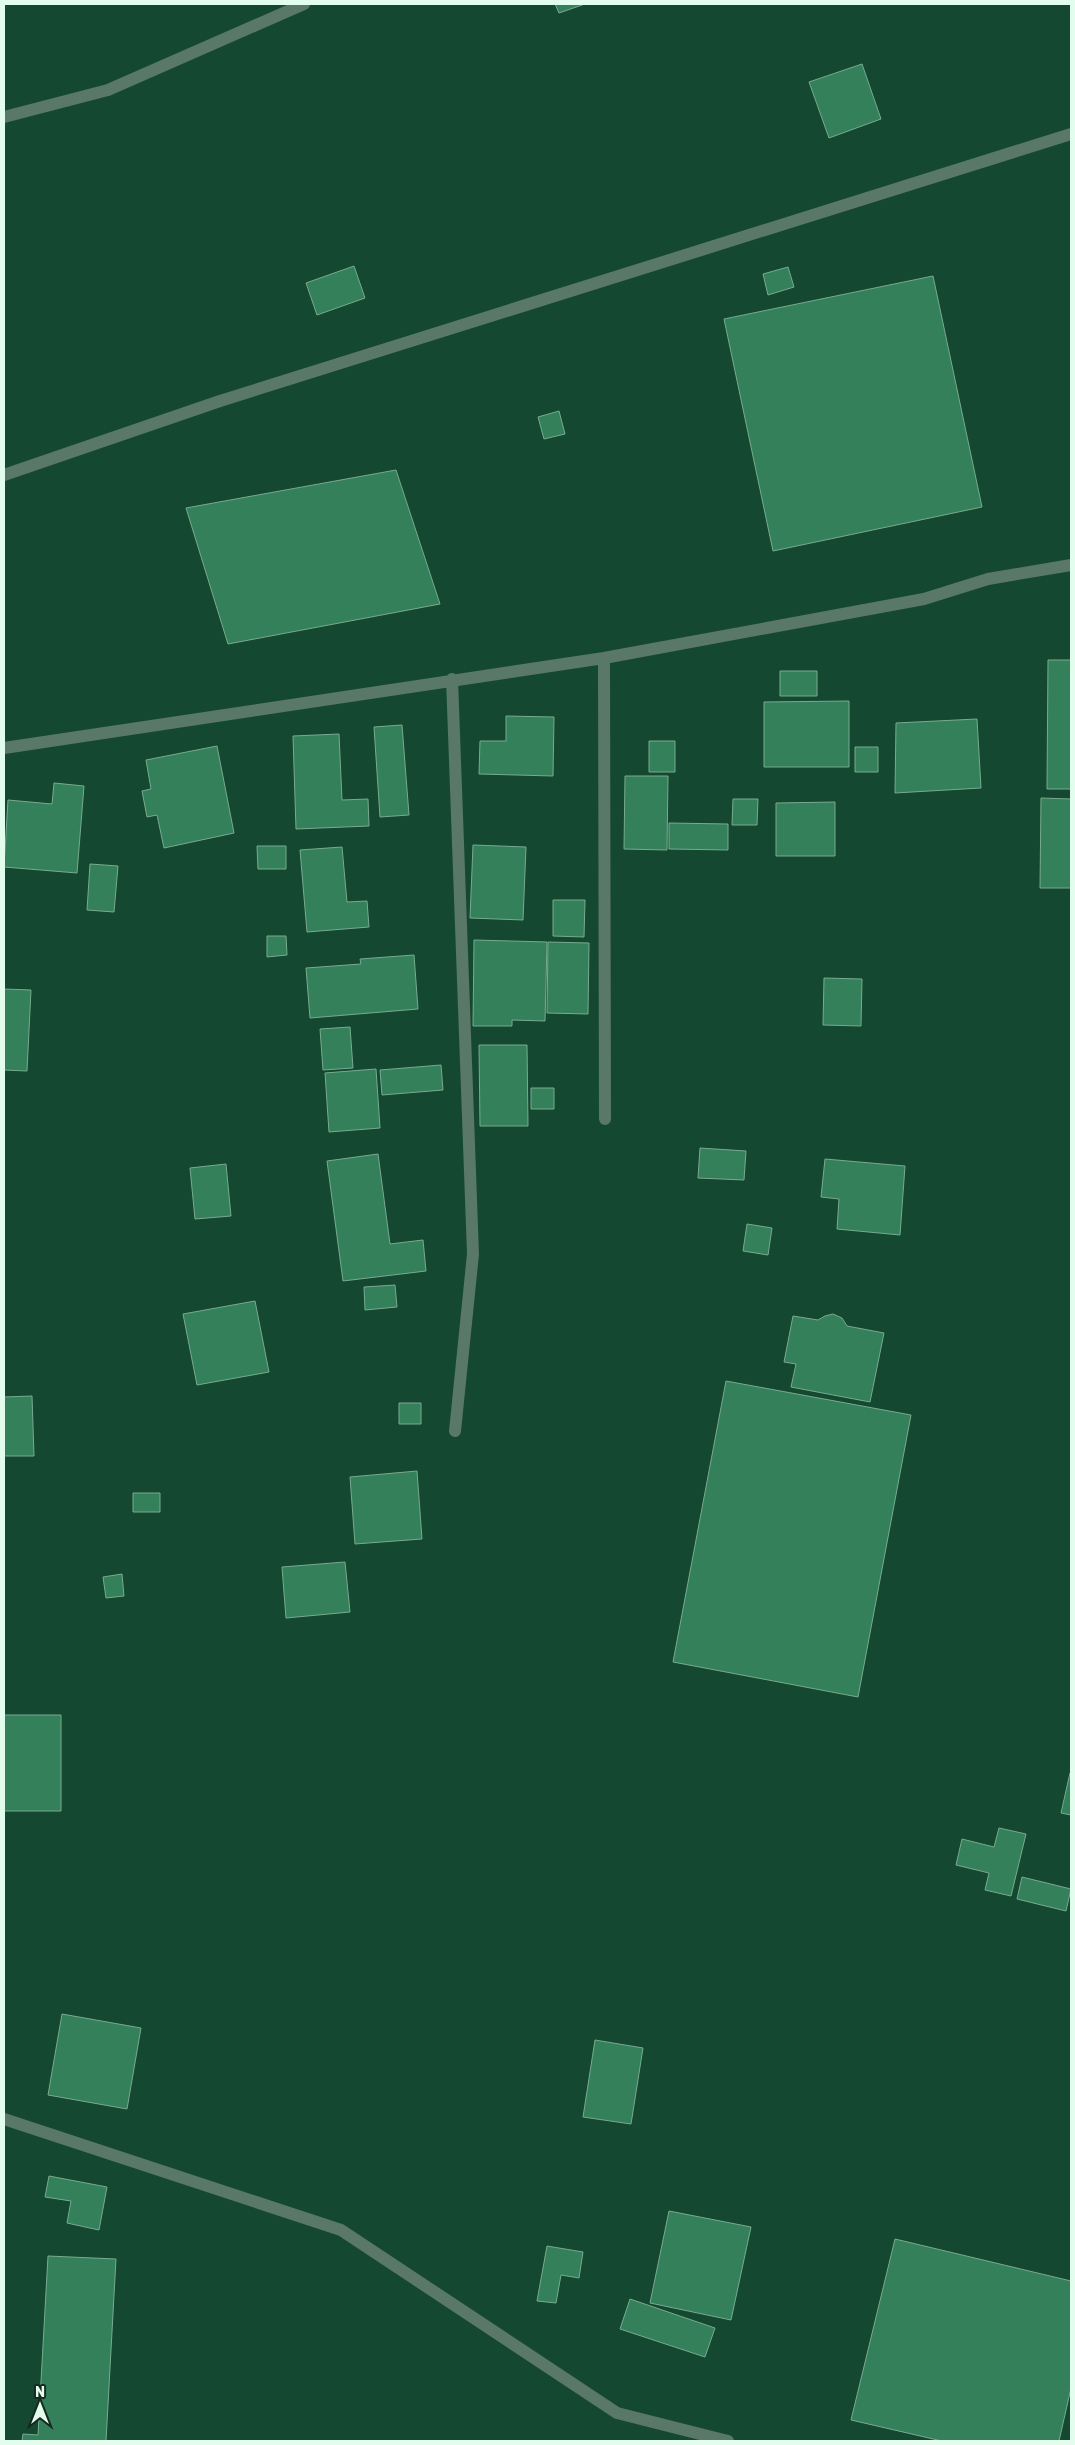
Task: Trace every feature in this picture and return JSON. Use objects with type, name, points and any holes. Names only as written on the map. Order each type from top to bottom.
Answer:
[{"type":"lane","points":[[4,117],[108,90],[304,4]]},
{"type":"lane","points":[[4,475],[220,401],[1071,134]]},
{"type":"lane","points":[[4,748],[452,679],[604,658],[924,599],[988,579],[1071,565]]},
{"type":"lane","points":[[604,658],[605,1119]]},
{"type":"lane","points":[[452,679],[474,1254],[455,1431]]},
{"type":"lane","points":[[4,2119],[341,2230],[617,2412],[728,2441]]},
{"type":"building","points":[[555,4],[585,4],[559,13]]},
{"type":"building","points":[[862,64],[881,119],[829,138],[809,82]]},
{"type":"building","points":[[354,266],[365,298],[317,315],[306,283]]},
{"type":"building","points":[[788,267],[794,287],[768,295],[763,274]]},
{"type":"building","points":[[933,276],[982,507],[773,551],[724,319]]},
{"type":"building","points":[[559,411],[565,434],[544,439],[538,417]]},
{"type":"building","points":[[396,470],[440,604],[228,644],[186,508]]},
{"type":"building","points":[[1048,660],[1071,660],[1071,789],[1047,789]]},
{"type":"building","points":[[780,671],[817,671],[817,696],[780,696]]},
{"type":"building","points":[[849,701],[849,767],[764,767],[764,702]]},
{"type":"building","points":[[506,716],[554,717],[553,776],[479,774],[480,741],[506,741]]},
{"type":"building","points":[[977,719],[981,788],[895,793],[896,723]]},
{"type":"building","points":[[402,725],[409,815],[380,817],[374,727]]},
{"type":"building","points":[[339,734],[342,800],[368,799],[369,826],[296,829],[293,736]]},
{"type":"building","points":[[649,741],[675,741],[675,772],[649,772]]},
{"type":"building","points":[[217,746],[234,833],[164,848],[157,815],[147,817],[142,791],[151,789],[146,760]]},
{"type":"building","points":[[855,747],[878,747],[878,772],[855,772]]},
{"type":"building","points":[[625,776],[668,776],[667,850],[624,849]]},
{"type":"building","points":[[54,783],[84,786],[77,873],[4,867],[8,800],[52,804]]},
{"type":"building","points":[[1041,798],[1071,799],[1071,888],[1040,888]]},
{"type":"building","points":[[733,799],[758,799],[757,825],[732,825]]},
{"type":"building","points":[[835,802],[835,856],[776,856],[776,803]]},
{"type":"building","points":[[669,823],[728,824],[728,850],[669,849]]},
{"type":"building","points":[[473,845],[526,847],[523,920],[470,918]]},
{"type":"building","points":[[257,846],[286,846],[286,869],[258,869]]},
{"type":"building","points":[[342,847],[347,902],[367,901],[369,927],[307,932],[300,850]]},
{"type":"building","points":[[90,864],[118,866],[114,912],[87,910]]},
{"type":"building","points":[[553,900],[585,900],[584,937],[553,936]]},
{"type":"building","points":[[267,936],[286,936],[287,955],[267,957]]},
{"type":"building","points":[[474,940],[547,942],[545,1021],[512,1020],[512,1026],[473,1026]]},
{"type":"building","points":[[548,942],[589,943],[588,1014],[547,1013]]},
{"type":"building","points":[[414,955],[418,1009],[310,1018],[306,968],[361,964],[360,959]]},
{"type":"building","points":[[824,978],[862,979],[861,1026],[823,1025]]},
{"type":"building","points":[[4,989],[31,990],[27,1071],[4,1070]]},
{"type":"building","points":[[350,1027],[353,1068],[323,1070],[320,1029]]},
{"type":"building","points":[[479,1045],[527,1045],[528,1126],[480,1126]]},
{"type":"building","points":[[441,1065],[443,1090],[382,1095],[380,1070]]},
{"type":"building","points":[[376,1069],[380,1128],[329,1132],[325,1073]]},
{"type":"building","points":[[531,1088],[554,1088],[554,1109],[531,1109]]},
{"type":"building","points":[[700,1148],[746,1151],[744,1180],[698,1178]]},
{"type":"building","points":[[378,1154],[390,1244],[423,1240],[426,1271],[343,1281],[327,1161]]},
{"type":"building","points":[[825,1159],[905,1166],[900,1235],[837,1229],[839,1199],[821,1197]]},
{"type":"building","points":[[226,1164],[231,1216],[195,1219],[190,1168]]},
{"type":"building","points":[[747,1224],[772,1228],[768,1255],[743,1251]]},
{"type":"building","points":[[395,1285],[397,1307],[365,1310],[364,1287]]},
{"type":"building","points":[[255,1301],[269,1372],[197,1385],[183,1314]]},
{"type":"building","points":[[833,1314],[842,1318],[847,1326],[884,1333],[870,1402],[791,1387],[796,1364],[784,1362],[793,1316],[818,1320]]},
{"type":"building","points":[[726,1381],[911,1415],[858,1697],[673,1662]]},
{"type":"building","points":[[32,1396],[34,1456],[4,1456],[4,1397]]},
{"type":"building","points":[[399,1403],[421,1403],[421,1424],[399,1424]]},
{"type":"building","points":[[417,1471],[422,1539],[355,1544],[350,1477]]},
{"type":"building","points":[[133,1493],[160,1493],[160,1512],[133,1512]]},
{"type":"building","points":[[345,1562],[350,1612],[286,1618],[282,1567]]},
{"type":"building","points":[[122,1574],[124,1596],[106,1598],[103,1577]]},
{"type":"building","points":[[4,1715],[61,1715],[61,1811],[4,1811]]},
{"type":"building","points":[[1071,1773],[1071,1815],[1061,1813]]},
{"type":"building","points":[[999,1828],[1026,1834],[1011,1896],[985,1890],[989,1873],[956,1865],[962,1839],[994,1847]]},
{"type":"building","points":[[1022,1877],[1071,1889],[1066,1911],[1017,1899]]},
{"type":"building","points":[[62,2014],[141,2028],[127,2109],[48,2095]]},
{"type":"building","points":[[595,2040],[643,2048],[631,2124],[583,2117]]},
{"type":"building","points":[[49,2176],[107,2187],[99,2230],[67,2223],[71,2201],[45,2197]]},
{"type":"building","points":[[669,2211],[751,2227],[731,2320],[650,2303]]},
{"type":"building","points":[[895,2239],[1071,2281],[1071,2388],[1059,2441],[942,2441],[851,2420]]},
{"type":"building","points":[[547,2246],[583,2252],[579,2278],[561,2275],[556,2303],[537,2301]]},
{"type":"building","points":[[48,2256],[116,2259],[106,2441],[22,2441],[23,2434],[38,2435]]},
{"type":"building","points":[[630,2299],[715,2328],[705,2357],[620,2329]]}]
